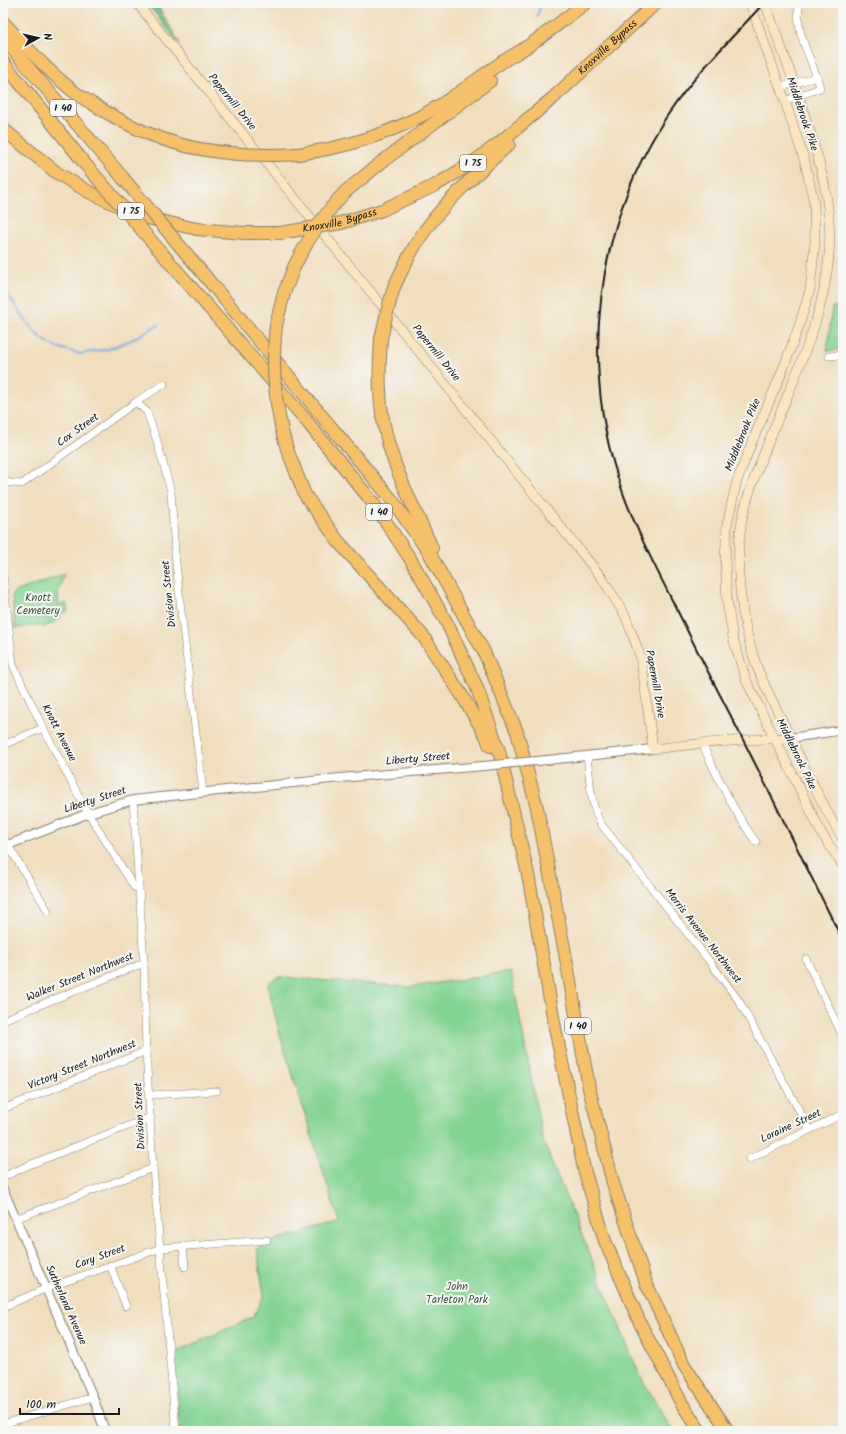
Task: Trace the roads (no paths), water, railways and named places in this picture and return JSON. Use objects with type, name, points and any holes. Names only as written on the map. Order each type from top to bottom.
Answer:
[{"type":"highway","points":[[3,22],[30,51],[74,92],[111,115],[137,128],[167,140],[206,150],[239,155],[272,156],[298,154],[339,147],[398,127],[436,107],[536,41],[586,3]]},
{"type":"highway","name":"Knoxville Bypass","points":[[3,129],[57,173],[89,192],[142,217],[197,229],[244,233],[280,232],[341,223],[382,210],[436,185],[472,163],[499,143],[553,98],[656,3]]},
{"type":"highway","name":"I 40","points":[[3,38],[123,178],[392,500],[430,554],[484,652],[517,732],[537,808],[589,1088],[613,1183],[646,1283],[684,1365],[728,1431]]},
{"type":"highway","points":[[516,820],[486,736],[461,694],[423,636],[338,541],[305,495],[282,431],[275,394],[274,374],[276,325],[284,293],[294,267],[310,235],[333,204],[345,192],[383,161],[514,62],[536,41]]},
{"type":"highway","name":"I 40","points":[[3,62],[86,165],[304,418],[374,504],[411,560],[447,623],[477,688],[499,749],[528,874],[555,1028],[584,1169],[605,1241],[641,1325],[682,1404],[700,1431]]},
{"type":"highway","points":[[460,609],[399,474],[386,434],[380,397],[379,369],[381,339],[394,287],[408,259],[428,226],[458,191],[518,136],[553,98]]},
{"type":"highway","points":[[641,1325],[673,1398],[690,1431]]},
{"type":"main road","name":"Papermill Drive","points":[[137,3],[602,578],[625,615],[641,658],[653,749]]},
{"type":"main road","name":"Middlebrook Pike","points":[[750,3],[805,162],[814,204],[815,242],[810,290],[799,326],[782,372],[736,484],[727,525],[725,584],[729,619],[739,660],[747,682],[822,834],[843,866]]},
{"type":"main road","name":"Middlebrook Pike","points":[[765,3],[799,96],[819,158],[828,202],[830,236],[824,293],[813,329],[750,489],[742,521],[739,553],[741,602],[748,637],[756,665],[810,779],[843,839]]},
{"type":"main road","name":"Liberty Street","points":[[653,749],[702,743],[791,738]]},
{"type":"street","points":[[785,101],[820,88],[818,77],[798,23],[800,3]]},
{"type":"street","points":[[780,87],[794,82],[818,77]]},
{"type":"street","points":[[829,356],[843,355]]},
{"type":"street","name":"Cox Street","points":[[3,482],[22,484],[136,402],[164,384]]},
{"type":"street","name":"Division Street","points":[[136,402],[147,412],[172,492],[182,620],[203,792]]},
{"type":"street","name":"Knott Avenue","points":[[3,575],[5,610],[13,664],[43,728],[89,813],[136,888]]},
{"type":"street","points":[[3,745],[43,728]]},
{"type":"street","name":"Liberty Street","points":[[791,738],[843,730]]},
{"type":"street","points":[[702,743],[735,809],[756,842]]},
{"type":"street","name":"Liberty Street","points":[[5,846],[89,813],[133,800],[653,749]]},
{"type":"street","name":"Morris Avenue Northwest","points":[[587,756],[593,805],[601,824],[714,967],[739,1002],[810,1130]]},
{"type":"street","name":"Division Street","points":[[133,800],[136,888],[144,963],[146,1051],[150,1095],[153,1168],[176,1431]]},
{"type":"street","points":[[3,837],[5,846],[48,911]]},
{"type":"street","points":[[806,960],[843,1037]]},
{"type":"street","name":"Walker Street Northwest","points":[[3,1020],[144,963]]},
{"type":"street","name":"Victory Street Northwest","points":[[3,1109],[146,1051]]},
{"type":"street","points":[[150,1095],[217,1091]]},
{"type":"street","name":"Loraine Street","points":[[749,1159],[843,1114]]},
{"type":"street","points":[[3,1177],[29,1165],[151,1117]]},
{"type":"street","points":[[15,1218],[153,1168]]},
{"type":"street","name":"Sutherland Avenue","points":[[3,1189],[93,1397],[105,1431]]},
{"type":"street","name":"Cary Street","points":[[3,1307],[47,1288],[161,1248],[267,1240]]},
{"type":"street","points":[[183,1246],[186,1267]]},
{"type":"street","points":[[110,1265],[126,1306]]},
{"type":"street","points":[[3,1424],[93,1397]]},
{"type":"waterway","points":[[537,17],[541,3]]},
{"type":"waterway","points":[[3,288],[29,325],[41,338],[56,347],[80,354],[108,349],[129,341],[158,325]]},
{"type":"railway","points":[[764,3],[695,78],[660,127],[639,167],[622,209],[609,252],[601,296],[598,342],[600,387],[606,431],[617,475],[640,535],[843,941]]},
{"type":"park label","name":"Knott Cemetery","points":[[38,604]]},
{"type":"park label","name":"John Tarleton Park","points":[[457,1293]]}]
